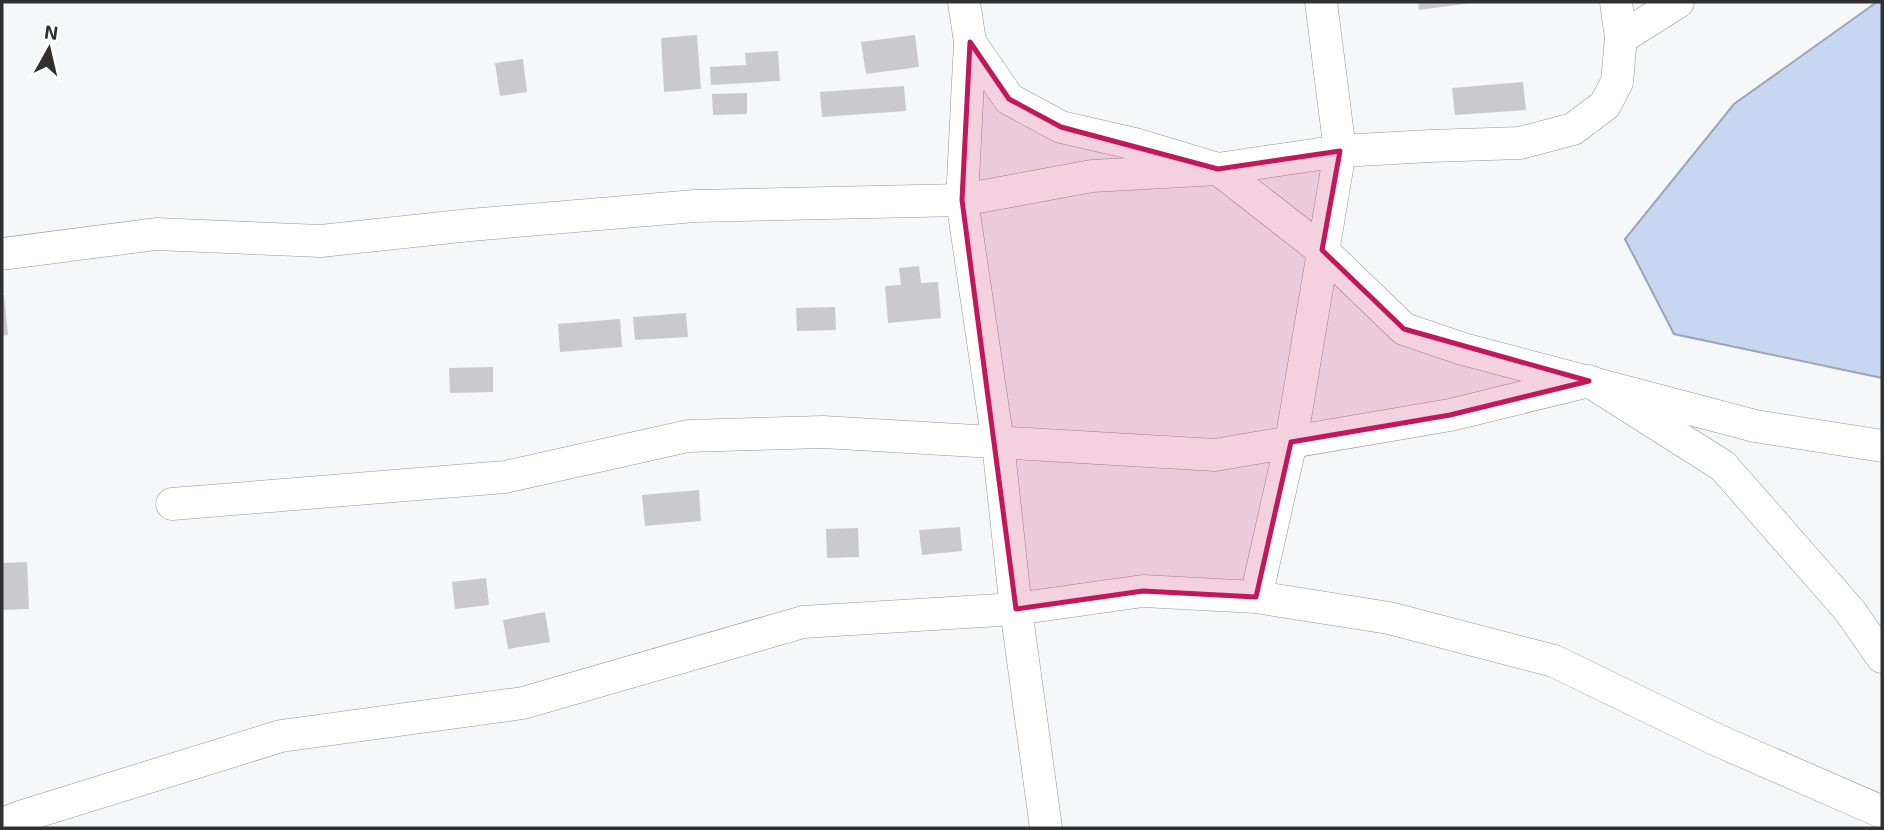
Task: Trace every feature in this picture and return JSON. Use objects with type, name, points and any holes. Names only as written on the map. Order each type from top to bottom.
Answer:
[{"type":"street","points":[[964,2],[970,42],[962,200],[998,443],[1016,609],[1046,828]]},
{"type":"street","points":[[1256,597],[1291,442],[1340,152],[1321,2]]},
{"type":"street","points":[[2,254],[156,234],[321,241],[695,206],[962,200],[1093,176],[1218,169],[1340,152],[1520,143],[1573,129],[1605,105],[1617,82],[1621,38],[1616,2]]},
{"type":"street","points":[[1621,38],[1678,2]]},
{"type":"street","points":[[970,42],[1009,99],[1061,127],[1135,144],[1218,169],[1322,250],[1404,329],[1463,349],[1755,426],[1882,446]]},
{"type":"street","points":[[172,505],[505,477],[688,436],[823,432],[1215,455],[1450,415],[1589,381],[1723,466],[1850,611],[1882,657]]},
{"type":"street","points":[[2,824],[281,736],[523,703],[803,622],[1016,609],[1143,591],[1256,597],[1389,618],[1554,661],[1717,740],[1882,812]]},
{"type":"highlighted area","points":[[970,42],[1009,99],[1061,127],[1218,169],[1340,151],[1322,250],[1404,329],[1589,381],[1450,415],[1291,442],[1256,597],[1143,591],[1016,609],[962,200]]},
{"type":"water","points":[[1877,2],[1882,2],[1882,378],[1674,334],[1625,239],[1734,104]]},
{"type":"building","points":[[1418,2],[1471,2],[1471,3],[1419,10]]},
{"type":"building","points":[[697,35],[701,89],[664,92],[661,38]]},
{"type":"building","points":[[915,35],[919,67],[866,74],[861,42]]},
{"type":"building","points":[[778,51],[780,81],[711,85],[710,67],[746,65],[745,53]]},
{"type":"building","points":[[523,59],[527,92],[500,96],[495,63]]},
{"type":"building","points":[[1523,82],[1526,110],[1455,115],[1452,88]]},
{"type":"building","points":[[904,86],[906,111],[822,117],[820,92]]},
{"type":"building","points":[[747,93],[747,114],[713,115],[712,94]]},
{"type":"building","points":[[919,266],[921,283],[938,282],[941,318],[888,323],[885,286],[901,285],[899,268]]},
{"type":"building","points":[[2,295],[8,335],[2,336]]},
{"type":"building","points":[[835,307],[836,330],[797,331],[796,308]]},
{"type":"building","points":[[686,313],[688,337],[635,340],[633,317]]},
{"type":"building","points":[[620,319],[622,347],[560,352],[558,324]]},
{"type":"building","points":[[493,367],[493,392],[450,393],[449,368]]},
{"type":"building","points":[[699,490],[701,521],[645,526],[642,495]]},
{"type":"building","points":[[960,527],[962,551],[922,555],[919,530]]},
{"type":"building","points":[[858,528],[859,557],[827,558],[826,529]]},
{"type":"building","points":[[27,562],[29,609],[2,610],[2,563]]},
{"type":"building","points":[[486,578],[489,605],[455,609],[452,582]]},
{"type":"building","points":[[545,612],[550,642],[508,649],[503,620]]}]
